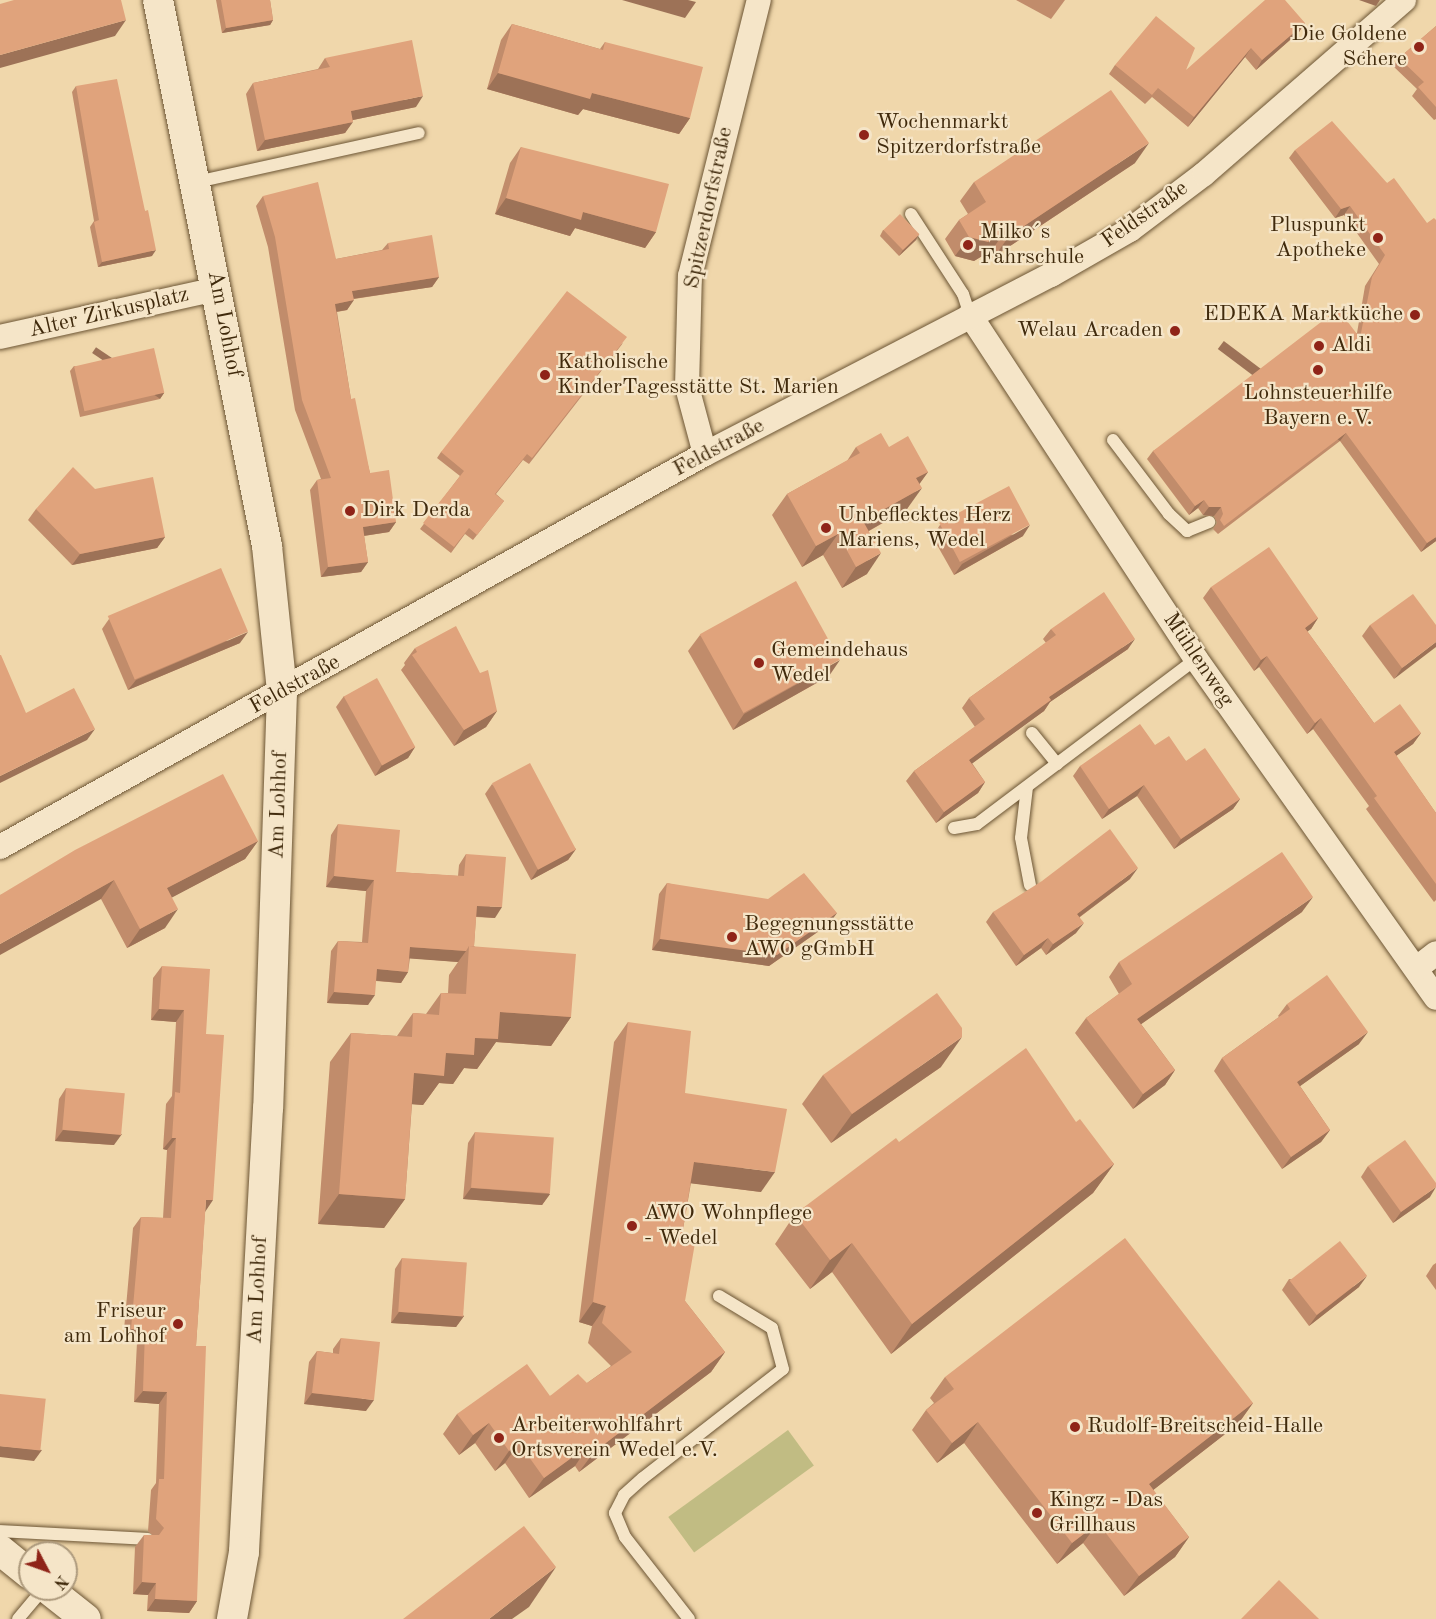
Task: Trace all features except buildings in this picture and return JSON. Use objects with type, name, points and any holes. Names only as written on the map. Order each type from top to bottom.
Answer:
[{"type":"street","name":"Am Lohhof","points":[[159,0],[267,546],[282,692],[267,1119],[244,1552],[232,1619]]},
{"type":"street","name":"Spitzerdorfstraße","points":[[705,454],[687,387],[690,276],[759,0]]},
{"type":"street","name":"Feldstraße","points":[[0,847],[282,692],[705,454],[970,315],[1052,275],[1130,230],[1204,174],[1404,0]]},
{"type":"street","name":"Alter Zirkusplatz","points":[[0,337],[217,289]]},
{"type":"street","name":"Mühlenweg","points":[[970,315],[1196,659],[1417,968],[1436,998]]},
{"type":"street","points":[[1417,968],[1436,953]]},
{"type":"street","points":[[0,1550],[18,1564]]},
{"type":"street","points":[[63,1601],[86,1619]]},
{"type":"lane","points":[[196,182],[419,133]]},
{"type":"lane","points":[[911,214],[963,294],[970,315]]},
{"type":"lane","points":[[1113,440],[1169,514],[1187,531],[1209,522]]},
{"type":"lane","points":[[954,828],[977,824],[1196,659]]},
{"type":"lane","points":[[1032,733],[1057,764]]},
{"type":"lane","points":[[1027,788],[1021,838],[1030,885]]},
{"type":"lane","points":[[689,1619],[625,1538],[615,1513],[624,1495],[642,1478],[783,1369],[772,1328],[719,1296]]},
{"type":"lane","points":[[0,1531],[147,1539]]},
{"type":"lane","points":[[18,1619],[33,1601]]},
{"type":"shaded area","points":[[788,1430],[814,1466],[694,1553],[668,1517]]},
{"type":"place","name":"Die Goldene Schere","points":[[1419,47]]},
{"type":"place","name":"Wochenmarkt Spitzerdorfstraße","points":[[864,135]]},
{"type":"place","name":"Pluspunkt Apotheke","points":[[1378,238]]},
{"type":"place","name":"Milko´s Fahrschule","points":[[968,245]]},
{"type":"place","name":"EDEKA Marktküche","points":[[1415,315]]},
{"type":"place","name":"Welau Arcaden","points":[[1175,331]]},
{"type":"place","name":"Aldi","points":[[1319,346]]},
{"type":"place","name":"Lohnsteuerhilfe Bayern e.V.","points":[[1318,370]]},
{"type":"place","name":"Katholische KinderTagesstätte St. Marien","points":[[545,375]]},
{"type":"place","name":"Dirk Derda","points":[[350,511]]},
{"type":"place","name":"Unbeflecktes Herz Mariens, Wedel","points":[[826,528]]},
{"type":"place","name":"Gemeindehaus Wedel","points":[[759,663]]},
{"type":"place","name":"Begegnungsstätte AWO gGmbH","points":[[732,937]]},
{"type":"place","name":"AWO Wohnpflege - Wedel","points":[[632,1226]]},
{"type":"place","name":"Friseur am Lohhof","points":[[178,1324]]},
{"type":"place","name":"Rudolf-Breitscheid-Halle","points":[[1075,1427]]},
{"type":"place","name":"Arbeiterwohlfahrt Ortsverein Wedel e.V.","points":[[499,1438]]},
{"type":"place","name":"Kingz - Das Grillhaus","points":[[1037,1513]]}]
